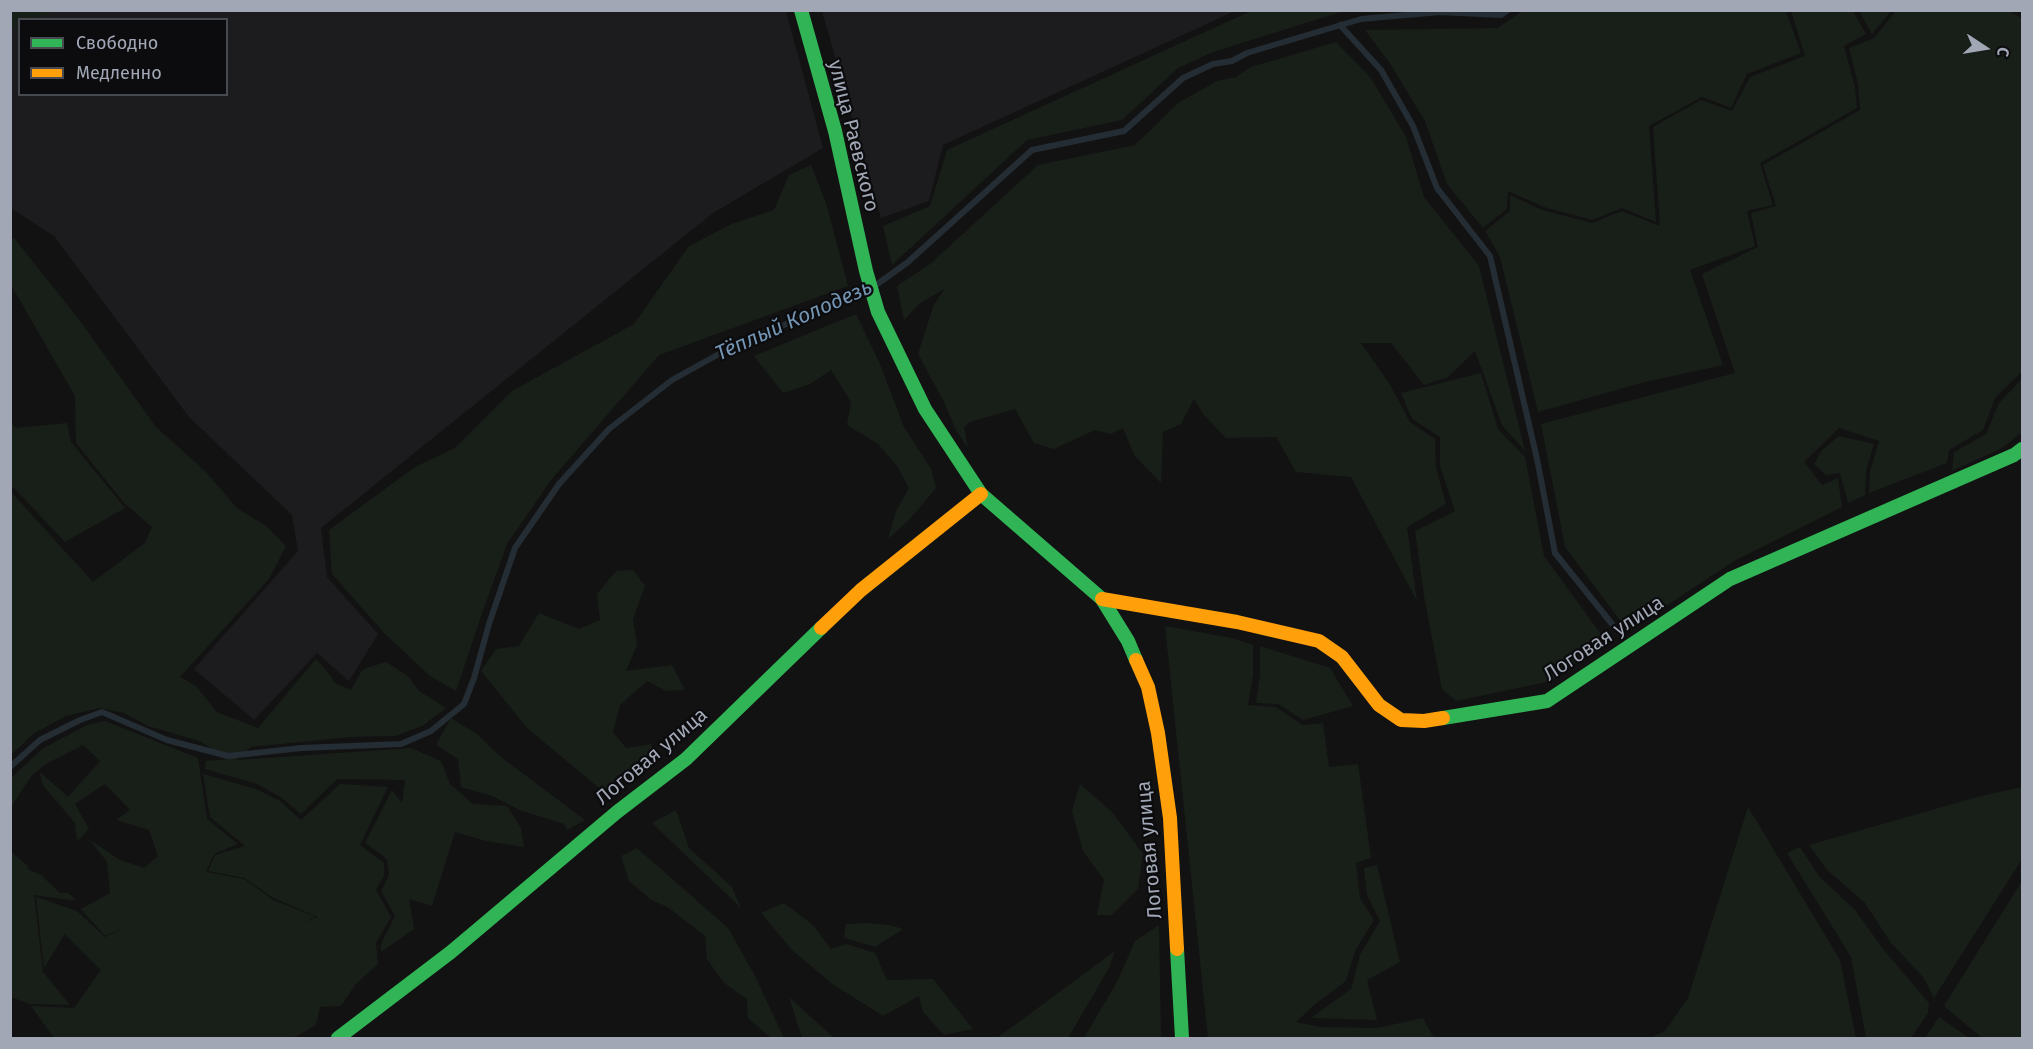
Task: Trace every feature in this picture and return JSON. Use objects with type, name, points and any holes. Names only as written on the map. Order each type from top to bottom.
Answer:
[{"type":"street","name":"улица Раевского","points":[[801,10],[835,131],[866,270],[878,312]]},
{"type":"street","name":"Логовая улица","points":[[878,312],[925,409],[981,494],[1102,599],[1128,641],[1148,687],[1158,733],[1170,818],[1182,1038]]},
{"type":"street","name":"Логовая улица","points":[[1102,599],[1237,622],[1319,641],[1342,657],[1378,705],[1401,720],[1424,721],[1547,701],[1730,579],[2014,455],[2022,449]]},
{"type":"street","name":"Логовая улица","points":[[338,1038],[451,952],[617,812],[686,759],[861,590],[981,494]]},
{"type":"shaded area","points":[[11,10],[54,11],[36,18],[18,18],[18,26],[11,30]]},
{"type":"shaded area","points":[[23,10],[786,11],[823,148],[713,213],[321,528],[327,577],[378,634],[349,681],[317,653],[254,720],[194,669],[298,551],[292,515],[189,417],[54,236],[12,209],[10,18]]},
{"type":"shaded area","points":[[822,10],[1235,11],[943,145],[929,201],[881,218]]},
{"type":"shaded area","points":[[1524,10],[1786,11],[1801,53],[1747,74],[1731,108],[1702,97],[1649,126],[1656,222],[1622,208],[1592,220],[1544,207],[1508,191],[1507,209],[1483,228],[1447,184],[1425,121],[1391,65],[1365,30],[1498,28]]},
{"type":"shaded area","points":[[1251,11],[1344,11],[1213,52],[1178,68],[1122,120],[1027,140],[892,265],[883,226],[930,206],[947,150]]},
{"type":"shaded area","points":[[1791,11],[1853,11],[1866,34],[1844,46],[1855,87],[1857,108],[1760,163],[1773,205],[1747,211],[1755,246],[1690,270],[1723,365],[1645,382],[1538,412],[1500,257],[1485,231],[1510,211],[1510,195],[1542,210],[1592,223],[1622,211],[1660,226],[1653,127],[1701,100],[1732,111],[1750,77],[1805,56]]},
{"type":"shaded area","points":[[1859,11],[1891,11],[1872,34]]},
{"type":"shaded area","points":[[1896,11],[2009,11],[2022,18],[2022,371],[1995,398],[1983,430],[1949,450],[1947,463],[1869,493],[1870,471],[1879,441],[1839,428],[1804,462],[1822,485],[1838,478],[1842,507],[1734,561],[1628,631],[1565,547],[1541,424],[1735,373],[1702,274],[1758,247],[1751,213],[1776,206],[1763,165],[1860,110],[1858,84],[1849,48],[1874,38]]},
{"type":"shaded area","points":[[1336,42],[1371,78],[1406,137],[1424,197],[1479,266],[1525,451],[1502,425],[1475,351],[1448,377],[1424,385],[1391,343],[1361,343],[1389,383],[1410,422],[1435,439],[1436,467],[1446,504],[1407,527],[1417,601],[1351,477],[1296,472],[1276,437],[1226,438],[1203,414],[1194,399],[1181,424],[1163,432],[1161,483],[1134,455],[1123,428],[1111,434],[1095,430],[1054,449],[1034,443],[1015,409],[970,422],[964,427],[968,448],[956,430],[918,354],[934,304],[945,289],[920,303],[904,320],[897,286],[930,264],[1038,165],[1135,145],[1178,103],[1217,81],[1236,77],[1251,67]]},
{"type":"shaded area","points":[[811,165],[827,206],[848,286],[659,355],[551,480],[507,544],[456,691],[430,676],[384,633],[332,574],[329,530],[415,467],[455,448],[512,391],[634,324],[689,246],[732,224],[774,210],[789,175]]},
{"type":"shaded area","points":[[14,238],[78,318],[156,427],[205,471],[238,509],[265,525],[286,546],[269,579],[180,677],[196,686],[217,712],[258,728],[316,659],[335,683],[351,690],[361,672],[366,668],[386,662],[408,676],[419,691],[446,708],[422,726],[395,736],[351,737],[251,747],[237,760],[411,748],[441,761],[450,784],[473,804],[507,806],[521,828],[524,847],[486,841],[455,832],[432,906],[409,899],[414,929],[381,952],[381,944],[395,916],[381,891],[389,875],[387,859],[365,843],[392,790],[402,803],[405,780],[337,779],[301,814],[282,798],[257,784],[205,769],[206,761],[230,759],[199,741],[148,726],[124,713],[100,708],[66,716],[33,734],[11,755],[11,492],[93,582],[145,543],[152,527],[124,503],[76,443],[75,396],[11,285],[11,240]]},
{"type":"shaded area","points":[[856,314],[880,364],[904,427],[931,469],[936,488],[910,519],[888,539],[896,511],[909,488],[897,466],[878,444],[847,425],[851,402],[831,370],[810,384],[783,393],[754,356]]},
{"type":"shaded area","points":[[1481,373],[1498,429],[1525,457],[1544,556],[1606,641],[1551,681],[1456,701],[1442,689],[1425,602],[1415,531],[1455,511],[1440,466],[1440,437],[1412,419],[1401,393]]},
{"type":"shaded area","points":[[2022,379],[2022,432],[2002,448],[1952,471],[1954,452],[1986,434],[1999,403]]},
{"type":"shaded area","points":[[11,422],[15,428],[67,423],[71,442],[125,508],[65,542],[13,487],[11,488]]},
{"type":"shaded area","points":[[1839,436],[1874,444],[1866,471],[1865,495],[1848,503],[1840,473],[1826,475],[1814,464],[1823,449]]},
{"type":"shaded area","points":[[633,570],[645,586],[633,619],[637,645],[626,671],[672,665],[685,690],[666,691],[647,681],[620,705],[613,732],[626,748],[651,744],[654,758],[644,768],[605,793],[527,728],[481,671],[496,649],[519,646],[539,613],[579,629],[600,620],[597,594],[616,571]]},
{"type":"shaded area","points":[[1165,626],[1232,638],[1253,645],[1253,675],[1248,705],[1276,707],[1302,725],[1323,723],[1329,767],[1358,764],[1371,858],[1356,863],[1360,898],[1374,920],[1355,951],[1346,981],[1296,1022],[1320,1027],[1377,1028],[1423,1018],[1434,1038],[1208,1038]]},
{"type":"shaded area","points":[[1260,646],[1330,668],[1353,706],[1303,720],[1278,704],[1256,703],[1260,675]]},
{"type":"shaded area","points":[[451,718],[477,734],[501,757],[585,820],[567,830],[564,824],[522,811],[492,796],[461,787],[458,759],[436,745]]},
{"type":"shaded area","points":[[105,721],[198,758],[207,819],[238,844],[214,854],[206,872],[244,879],[273,900],[316,917],[301,923],[318,917],[273,898],[244,878],[208,871],[215,855],[245,846],[210,817],[203,774],[256,789],[280,801],[301,820],[340,784],[388,787],[360,845],[384,863],[384,876],[376,890],[391,917],[376,943],[378,964],[355,985],[341,1006],[320,1007],[316,1025],[297,1036],[288,1038],[54,1038],[31,1006],[74,1008],[101,970],[65,934],[44,968],[36,897],[77,911],[105,937],[126,927],[105,936],[81,909],[110,893],[107,862],[90,840],[120,860],[144,868],[158,856],[149,830],[116,820],[130,810],[105,784],[75,804],[89,829],[77,841],[75,823],[42,784],[40,772],[68,797],[100,761],[83,745],[46,764],[32,775],[11,807],[11,778],[42,749],[87,725]]},
{"type":"shaded area","points":[[1080,784],[1113,813],[1143,854],[1138,889],[1112,915],[1097,915],[1104,880],[1083,851],[1072,811]]},
{"type":"shaded area","points":[[2022,787],[2022,859],[1934,998],[1923,977],[1891,943],[1865,903],[1827,870],[1809,845],[1981,796]]},
{"type":"shaded area","points":[[1748,807],[1840,960],[1856,1038],[1650,1038],[1665,1031],[1688,998]]},
{"type":"shaded area","points":[[676,810],[689,848],[732,887],[741,908],[652,823]]},
{"type":"shaded area","points":[[1800,847],[1819,876],[1855,910],[1883,949],[1929,1003],[1928,1013],[1911,1038],[1866,1038],[1851,957],[1787,853]]},
{"type":"shaded area","points":[[637,848],[728,928],[754,974],[784,1038],[771,1038],[748,1018],[747,999],[724,983],[707,959],[705,936],[669,908],[650,899],[629,881],[621,856]]},
{"type":"shaded area","points":[[11,852],[27,865],[29,870],[41,875],[60,893],[68,893],[77,901],[34,895],[43,972],[70,1005],[29,1004],[11,997]]},
{"type":"shaded area","points":[[1377,865],[1400,962],[1367,980],[1377,1020],[1311,1018],[1351,989],[1360,955],[1380,921],[1367,895],[1364,868]]},
{"type":"shaded area","points":[[2022,881],[2022,1038],[1982,1038],[1944,1006]]},
{"type":"shaded area","points":[[784,903],[812,924],[831,949],[847,944],[875,953],[887,980],[933,979],[973,1029],[944,1035],[923,1012],[919,996],[883,1016],[831,983],[792,950],[761,913]]},
{"type":"shaded area","points":[[869,923],[903,929],[875,947],[844,938],[846,924]]},
{"type":"shaded area","points":[[1159,925],[1161,1038],[1084,1038],[1118,980],[1135,941]]},
{"type":"shaded area","points":[[1115,951],[1109,968],[1068,1038],[997,1038]]},
{"type":"shaded area","points":[[789,997],[834,1038],[802,1038]]},
{"type":"shaded area","points":[[1939,1017],[1969,1038],[1925,1038]]},
{"type":"waterway","name":"Тёплый Колодезь","points":[[876,285],[908,262],[1032,150],[1124,131],[1183,78],[1213,64],[1232,61],[1247,53],[1361,19],[1440,12],[1501,15],[1508,10]]},
{"type":"waterway","points":[[1340,25],[1381,70],[1413,126],[1437,188],[1490,256],[1537,459],[1555,553],[1612,624]]},
{"type":"waterway","name":"Тёплый Колодезь","points":[[10,767],[40,740],[102,712],[167,740],[228,756],[301,748],[401,744],[431,731],[464,704],[515,548],[559,484],[609,429],[672,380],[737,344],[865,292]]},
{"type":"traffic: fast","points":[[801,10],[835,131],[866,271],[878,312],[925,409],[981,494],[1102,599],[1128,641],[1136,660]]},
{"type":"traffic: fast","points":[[1443,718],[1547,701],[1730,579],[2014,455],[2022,449]]},
{"type":"traffic: fast","points":[[338,1038],[451,952],[617,812],[686,759],[821,628]]},
{"type":"traffic: fast","points":[[1177,949],[1182,1038]]},
{"type":"traffic: slow","points":[[821,628],[861,590],[981,494]]},
{"type":"traffic: slow","points":[[1102,599],[1237,622],[1319,641],[1342,657],[1379,705],[1401,720],[1424,721],[1443,718]]},
{"type":"traffic: slow","points":[[1136,660],[1148,687],[1158,733],[1170,818],[1177,949]]}]
